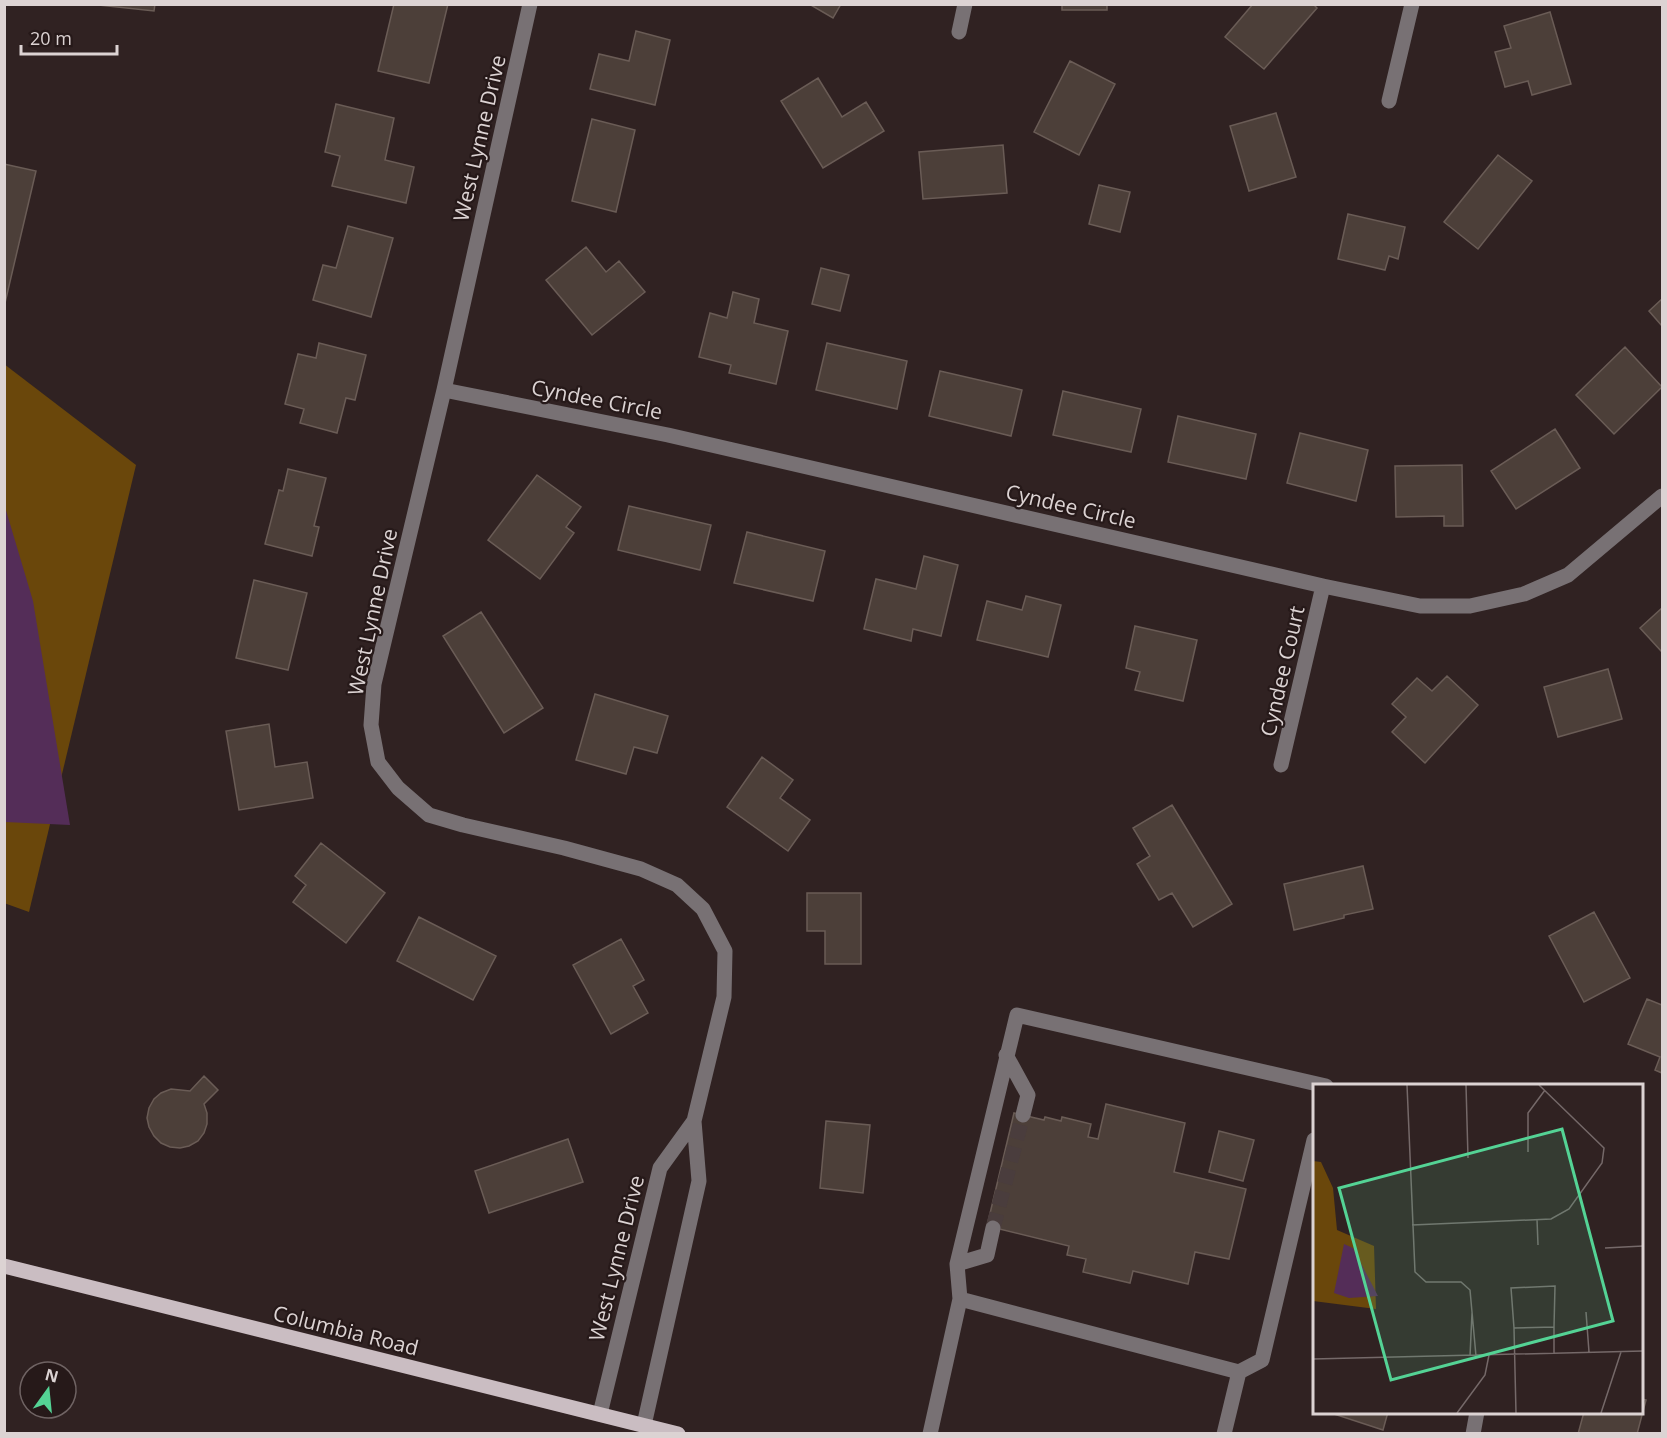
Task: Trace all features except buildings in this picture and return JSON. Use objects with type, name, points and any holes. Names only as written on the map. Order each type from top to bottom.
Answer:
[{"type":"main road","name":"Columbia Road","points":[[4,1266],[678,1434]]},
{"type":"street","name":"West Lynne Drive","points":[[530,4],[444,390],[374,684],[371,726],[378,762],[398,788],[429,814],[463,825],[564,848],[641,869],[677,885],[703,909],[725,951],[724,997],[694,1120],[699,1181],[644,1425]]},
{"type":"street","points":[[959,32],[965,4]]},
{"type":"street","points":[[1389,101],[1412,4]]},
{"type":"street","name":"Cyndee Circle","points":[[444,390],[668,435],[1323,586],[1420,606],[1470,606],[1524,594],[1568,575],[1662,496]]},
{"type":"street","name":"Cyndee Court","points":[[1281,765],[1323,586]]},
{"type":"street","points":[[930,1434],[960,1299],[957,1264],[1017,1015],[1317,1084]]},
{"type":"street","points":[[1006,1054],[1028,1095],[1023,1115]]},
{"type":"street","name":"West Lynne Drive","points":[[600,1414],[660,1168],[694,1120]]},
{"type":"street","points":[[960,1299],[1239,1372],[1262,1360],[1313,1144]]},
{"type":"street","points":[[957,1264],[987,1255],[993,1228]]},
{"type":"street","points":[[1224,1434],[1239,1372]]},
{"type":"street","points":[[1473,1434],[1477,1414]]},
{"type":"shaded area","points":[[4,364],[136,465],[29,912],[4,903]]},
{"type":"shaded area","points":[[5,507],[33,601],[70,825],[5,822]]},
{"type":"tunnel","points":[[993,1228],[1023,1115]]}]
